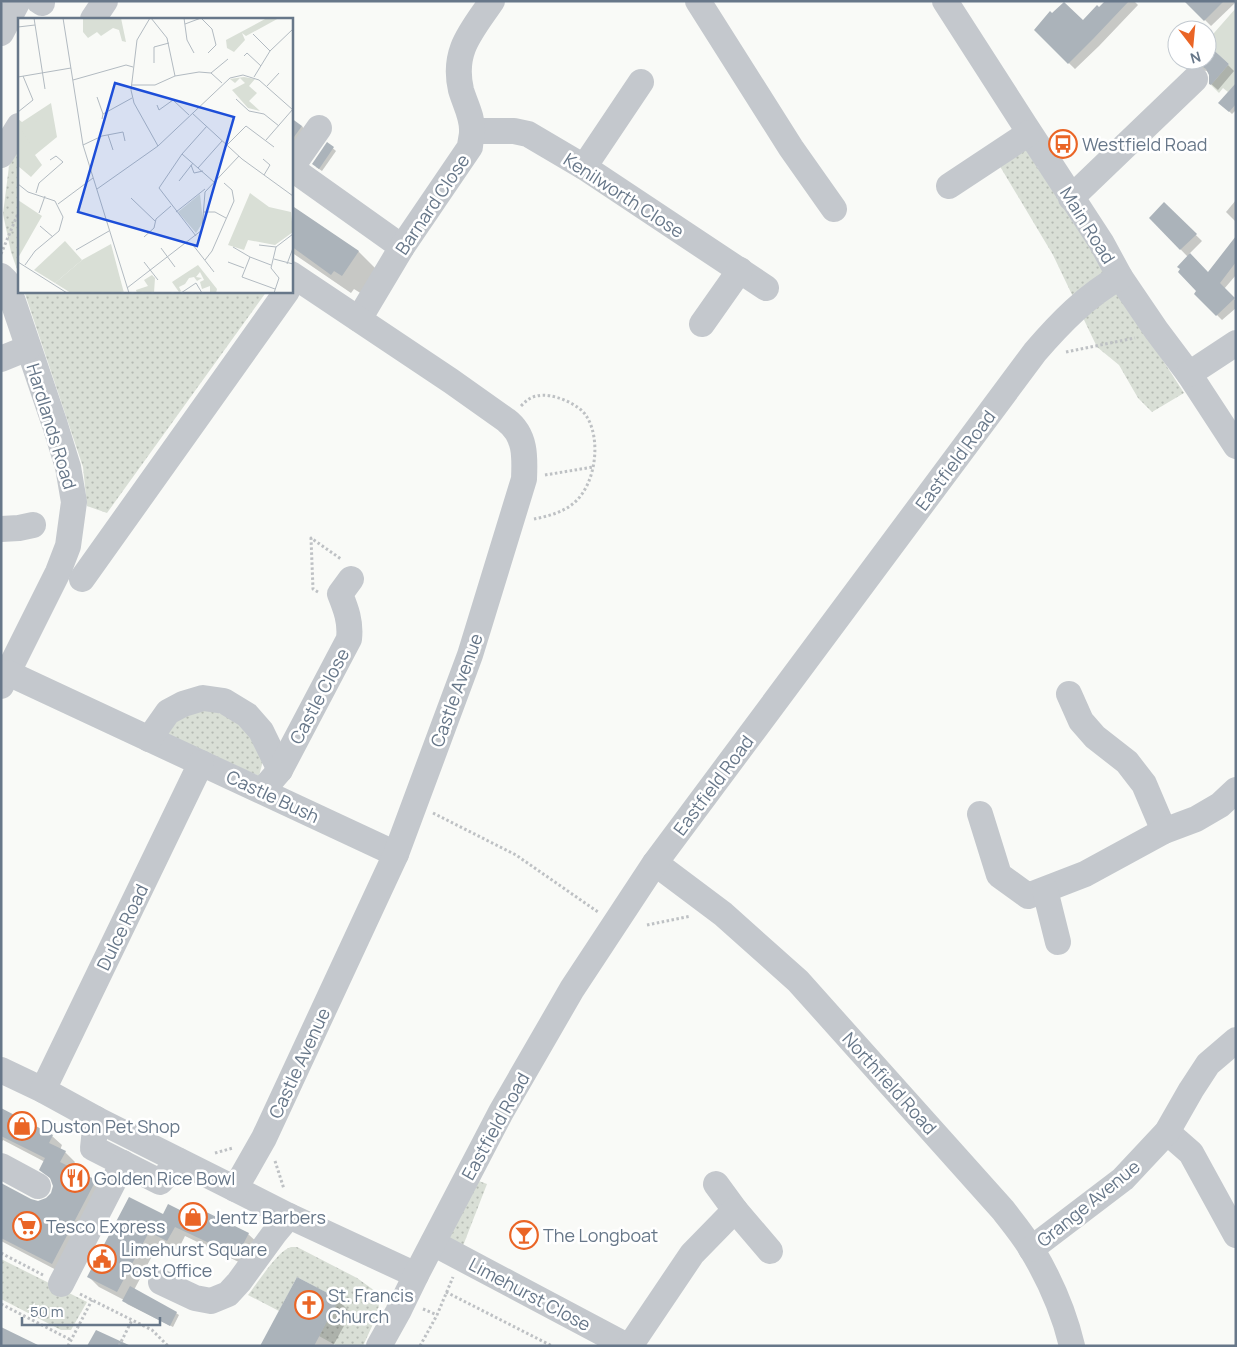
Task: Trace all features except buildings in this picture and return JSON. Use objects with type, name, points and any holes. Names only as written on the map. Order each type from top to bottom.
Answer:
[{"type":"street","points":[[94,18],[105,1]]},
{"type":"street","name":"Barnard Close","points":[[359,319],[402,247],[470,147],[472,131],[470,115],[458,75],[460,56],[468,37],[492,1]]},
{"type":"street","points":[[698,1],[791,148],[834,209]]},
{"type":"street","name":"Main Road","points":[[946,1],[1029,133],[1101,242],[1120,277],[1189,374],[1236,446]]},
{"type":"street","points":[[1,33],[33,2]]},
{"type":"street","points":[[1071,198],[1195,79]]},
{"type":"street","points":[[584,168],[641,82]]},
{"type":"street","points":[[1,156],[18,128]]},
{"type":"street","points":[[292,167],[319,128]]},
{"type":"street","name":"Kenilworth Close","points":[[472,131],[514,131],[528,134],[584,168],[766,288]]},
{"type":"street","points":[[949,186],[1029,133]]},
{"type":"street","points":[[292,169],[402,247]]},
{"type":"street","points":[[702,324],[740,270]]},
{"type":"street","name":"Hardlands Road","points":[[1,276],[6,281],[55,425],[68,467],[74,502],[68,546],[58,572],[5,679]]},
{"type":"street","name":"Eastfield Road","points":[[379,1346],[501,1112],[572,989],[655,863],[1035,352],[1056,327],[1079,306],[1120,277]]},
{"type":"street","name":"Castle Avenue","points":[[235,1189],[264,1138],[396,854],[470,655],[524,478],[525,456],[520,438],[511,424],[359,319],[326,299],[292,282]]},
{"type":"street","points":[[82,579],[285,292]]},
{"type":"street","points":[[1189,374],[1236,343]]},
{"type":"street","points":[[1,359],[28,348]]},
{"type":"street","points":[[1,529],[33,525]]},
{"type":"street","name":"Castle Close","points":[[262,791],[280,770],[349,639],[348,617],[338,589]]},
{"type":"street","name":"Castle Bush","points":[[5,679],[149,739],[396,854]]},
{"type":"street","points":[[1069,694],[1081,721],[1095,737],[1127,762],[1144,784],[1164,832]]},
{"type":"street","name":"Castle Bush","points":[[149,739],[168,712],[183,704],[203,698],[224,700],[247,714],[261,731],[280,770]]},
{"type":"street","name":"Dulce Road","points":[[43,1090],[201,763]]},
{"type":"street","points":[[980,814],[999,875],[1028,896],[1085,874],[1164,832],[1196,819],[1220,805],[1236,790]]},
{"type":"street","name":"Northfield Road","points":[[655,863],[723,914],[798,981],[1003,1210],[1032,1249],[1055,1293],[1072,1346]]},
{"type":"street","points":[[1045,890],[1058,942]]},
{"type":"street","name":"Grange Avenue","points":[[1032,1249],[1123,1179],[1167,1132],[1208,1064],[1236,1040]]},
{"type":"street","points":[[1,1070],[289,1216],[416,1275]]},
{"type":"street","points":[[96,1119],[93,1148],[160,1182],[179,1161]]},
{"type":"street","points":[[1167,1132],[1191,1152],[1236,1235]]},
{"type":"street","points":[[1,1147],[1,1155]]},
{"type":"street","points":[[61,1284],[123,1163]]},
{"type":"street","points":[[1,1166],[38,1186]]},
{"type":"street","points":[[716,1184],[735,1210],[770,1251]]},
{"type":"street","name":"Limehurst Close","points":[[433,1243],[629,1346],[692,1254],[735,1210]]},
{"type":"street","points":[[161,1282],[195,1298],[211,1301],[228,1294],[289,1216]]},
{"type":"path","points":[[1,254],[18,213]]},
{"type":"path","points":[[1035,352],[1064,352],[1135,338],[1156,330]]},
{"type":"path","points":[[506,420],[529,398],[539,395],[557,397],[579,407],[587,416],[593,430],[596,458],[586,486],[576,501],[562,511],[547,517],[528,521],[511,520]]},
{"type":"path","points":[[524,478],[594,467]]},
{"type":"path","points":[[311,538],[352,567],[338,589],[313,588],[311,538]]},
{"type":"path","points":[[414,803],[516,856],[615,924]]},
{"type":"path","points":[[647,925],[690,916],[703,899]]},
{"type":"path","points":[[1,1253],[152,1330],[168,1346]]},
{"type":"path","points":[[420,1346],[437,1314],[461,1258]]},
{"type":"path","points":[[446,1292],[552,1346]]},
{"type":"path","points":[[68,1346],[92,1300]]},
{"type":"path","points":[[1,1304],[71,1340]]},
{"type":"path","points":[[119,1346],[132,1320]]},
{"type":"shaded area","points":[[1236,8],[1236,89],[1233,87],[1228,92],[1223,88],[1219,93],[1211,85],[1229,64],[1217,53],[1217,30]]},
{"type":"shaded area","points":[[1020,139],[1184,393],[1152,412],[1138,398],[1119,365],[1097,347],[1053,255],[995,158]]},
{"type":"shaded area","points":[[18,151],[18,272],[11,252],[3,214],[9,166]]},
{"type":"shaded area","points":[[24,292],[266,292],[107,513],[87,506],[83,467]]},
{"type":"shaded area","points":[[199,707],[245,721],[264,757],[259,776],[162,732],[171,721]]},
{"type":"shaded area","points":[[476,1180],[487,1184],[461,1251],[449,1238]]},
{"type":"shaded area","points":[[291,1247],[297,1247],[357,1278],[375,1291],[379,1303],[378,1313],[363,1346],[337,1346],[319,1336],[338,1299],[297,1277],[279,1311],[248,1295],[280,1254]]},
{"type":"shaded area","points":[[1,1259],[87,1302],[71,1330],[61,1330],[1,1299]]},
{"type":"place","name":"Westfield Road","points":[[1063,144]]},
{"type":"place","name":"Duston Pet Shop","points":[[22,1126]]},
{"type":"place","name":"Golden Rice Bowl","points":[[75,1178]]},
{"type":"place","name":"Jentz Barbers","points":[[193,1217]]},
{"type":"place","name":"Tesco Express","points":[[27,1226]]},
{"type":"place","name":"The Longboat","points":[[524,1235]]},
{"type":"place","name":"Limehurst Square Post Office","points":[[102,1259]]},
{"type":"place","name":"St. Francis Church","points":[[309,1305]]}]
